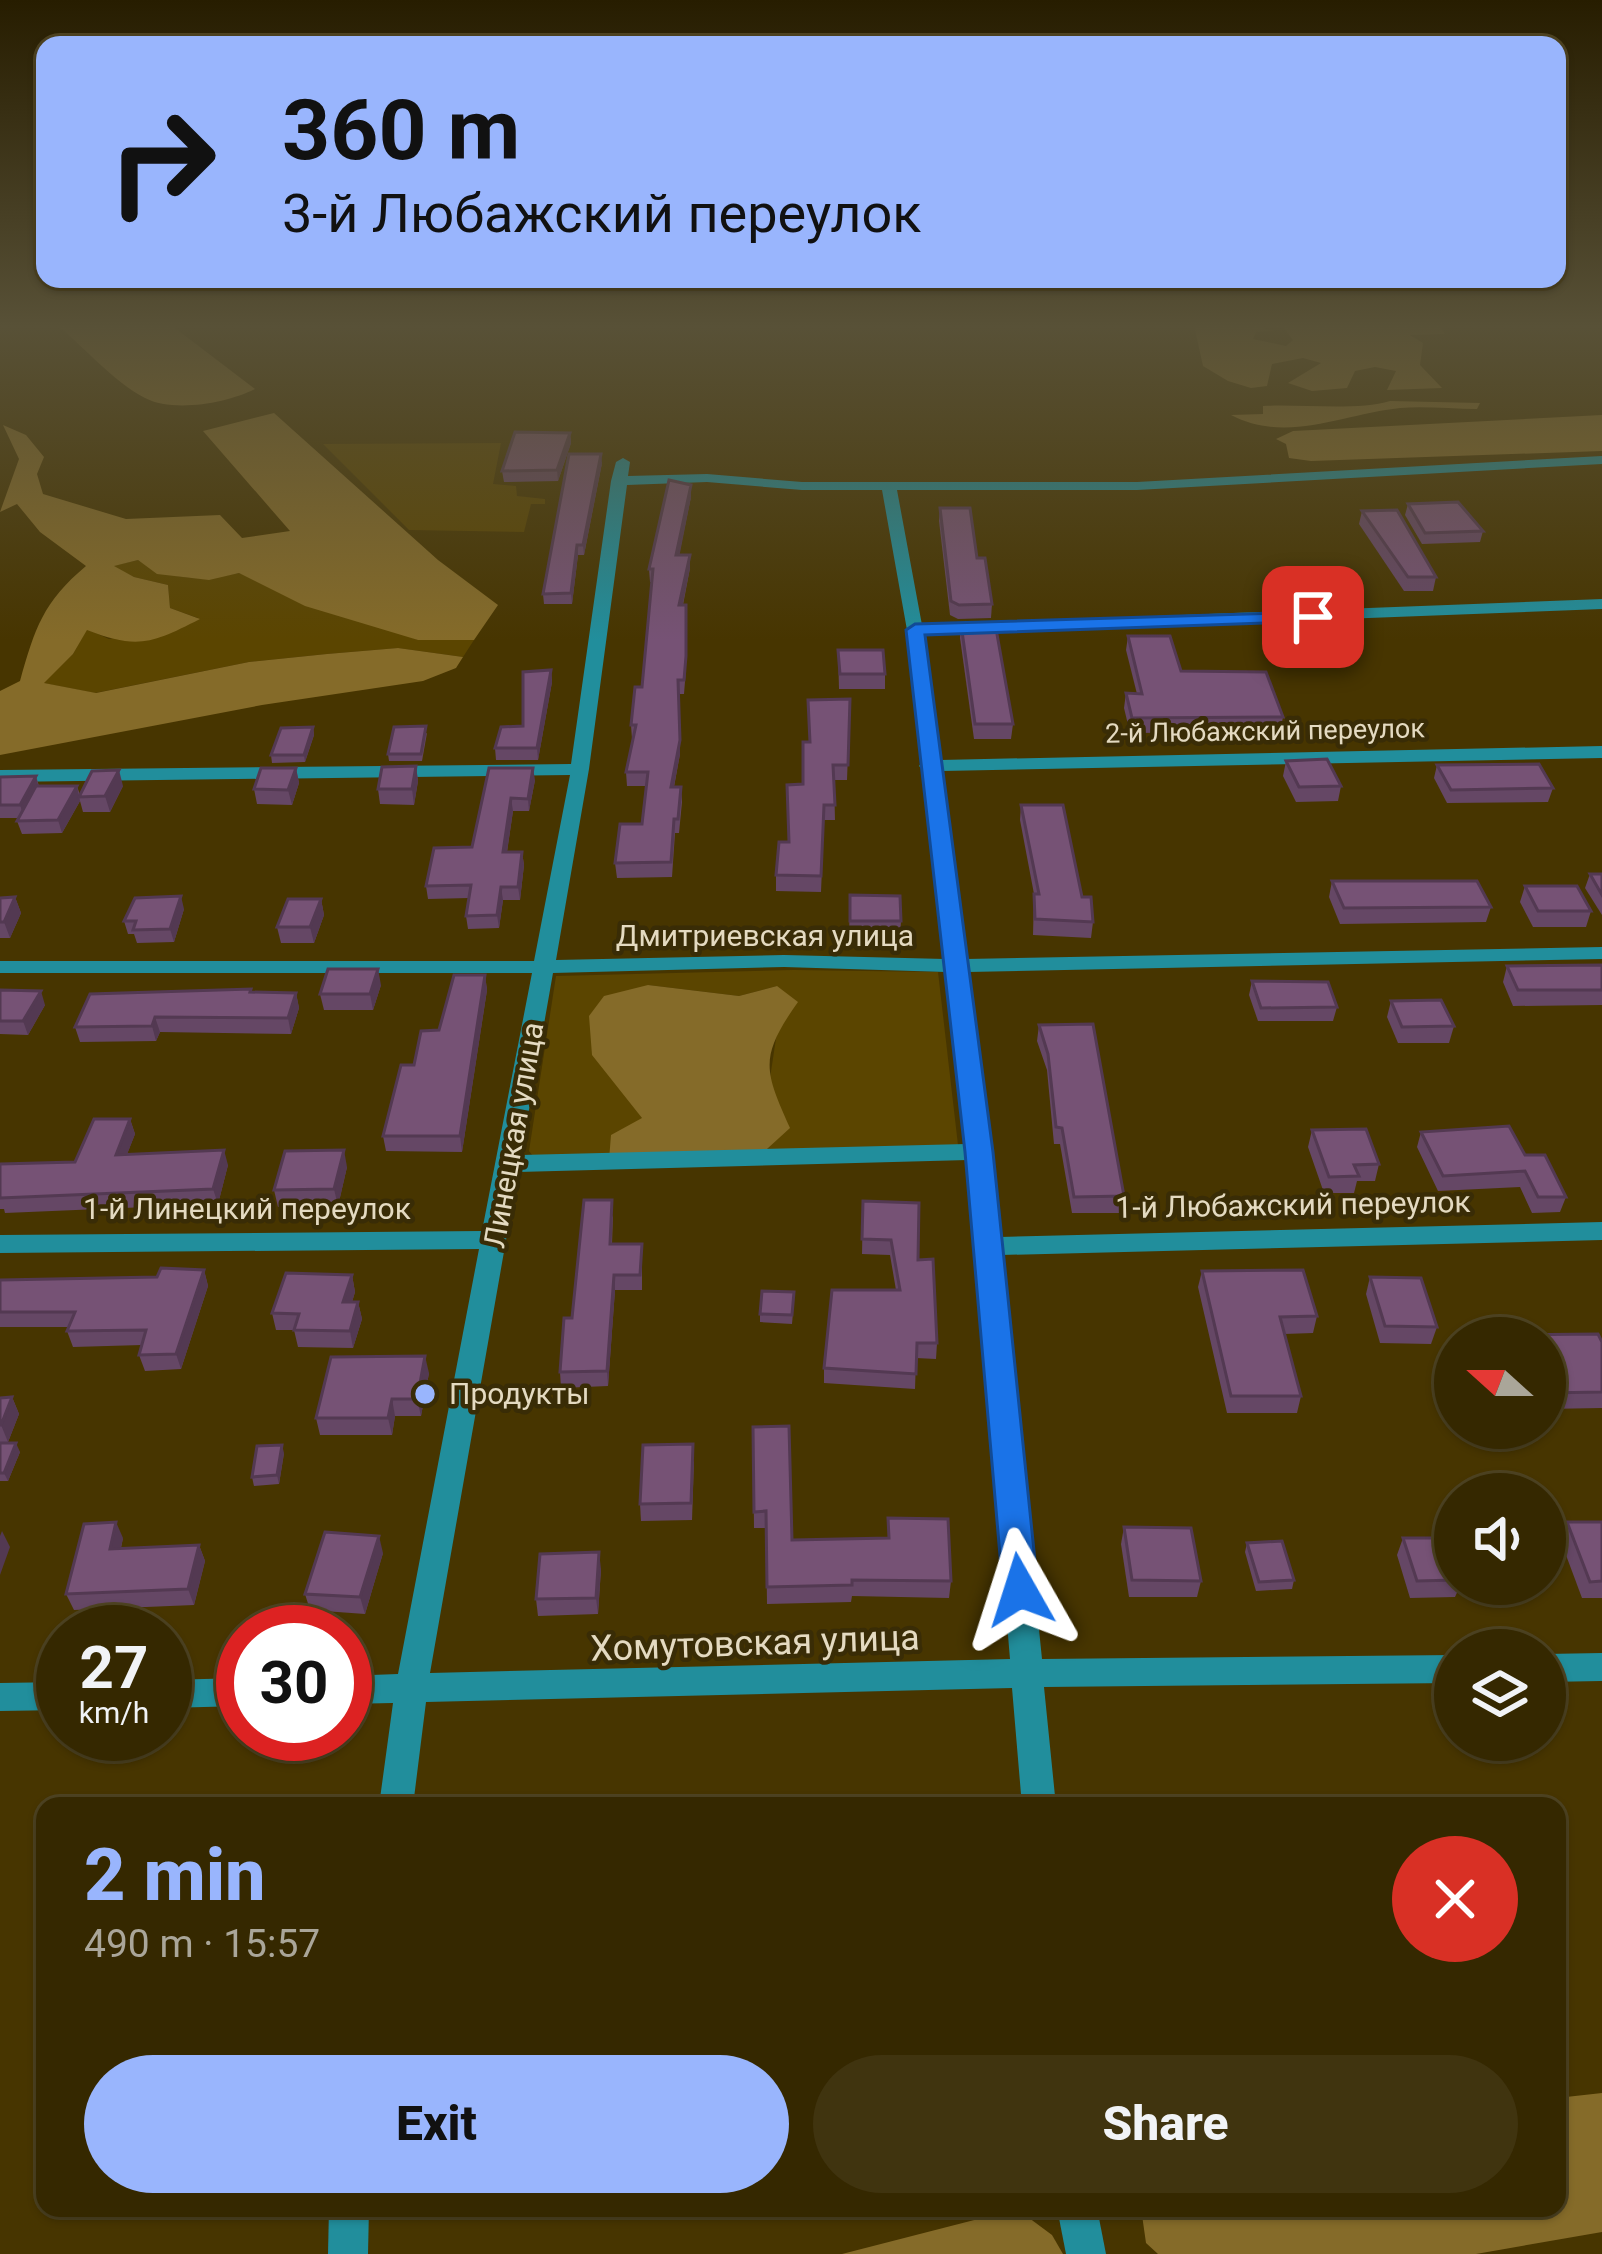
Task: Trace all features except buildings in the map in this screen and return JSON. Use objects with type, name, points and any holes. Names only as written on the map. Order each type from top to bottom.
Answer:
[{"type":"street","points":[[1039,1797],[979,1152],[928,766],[915,630],[889,487],[973,483],[1137,486],[1602,460]]},
{"type":"street","name":"Линецкая улица","points":[[397,1797],[411,1689],[580,770],[620,471],[802,486],[889,487]]},
{"type":"street","points":[[915,630],[1602,604]]},
{"type":"street","name":"2-й Любажский переулок","points":[[928,766],[1602,752]]},
{"type":"street","points":[[0,776],[580,770]]},
{"type":"street","name":"Дмитриевская улица","points":[[0,967],[544,967],[784,961],[956,966],[1602,953]]},
{"type":"street","points":[[509,1164],[979,1152]]},
{"type":"street","name":"1-й Любажский переулок","points":[[985,1246],[1602,1231]]},
{"type":"street","name":"1-й Линецкий переулок","points":[[0,1244],[494,1240]]},
{"type":"street","points":[[1566,1668],[1602,1667]]},
{"type":"street","name":"Хомутовская улица","points":[[372,1690],[859,1676],[1434,1669]]},
{"type":"street","points":[[0,1697],[36,1696]]},
{"type":"street","points":[[349,2217],[349,2254]]},
{"type":"street","points":[[1079,2217],[1086,2254]]},
{"type":"shaded area","points":[[5,430],[26,435],[44,457],[37,474],[43,494],[126,519],[220,515],[242,538],[290,531],[203,431],[293,430],[438,560],[498,605],[474,640],[418,640],[305,606],[239,573],[209,580],[157,574],[138,560],[114,566],[134,577],[168,585],[170,608],[200,619],[145,641],[120,640],[87,630],[73,654],[44,683],[96,693],[249,662],[398,648],[463,657],[456,668],[423,681],[262,705],[0,755],[0,691],[20,681],[42,617],[86,566],[40,532],[17,504],[0,512],[19,459]]},
{"type":"shaded area","points":[[1602,430],[1602,451],[1311,461],[1289,458],[1286,444],[1276,439],[1293,431]]},
{"type":"shaded area","points":[[501,443],[493,484],[516,486],[517,496],[545,499],[545,504],[531,504],[524,532],[409,530],[323,444]]},
{"type":"shaded area","points":[[138,560],[187,577],[239,573],[418,640],[474,640],[463,657],[398,648],[327,654],[249,662],[95,693],[43,683],[73,654],[87,629],[109,639],[198,618],[170,608],[168,585],[112,566]]},
{"type":"shaded area","points":[[938,972],[958,1145],[758,1157],[777,1032],[777,986],[739,996],[648,985],[625,1094],[643,1119],[609,1160],[537,1161],[529,1151],[556,976]]},
{"type":"shaded area","points":[[648,985],[739,996],[777,986],[798,1002],[777,1037],[770,1064],[790,1128],[758,1157],[609,1160],[611,1135],[642,1118],[592,1055],[589,1016],[604,996]]},
{"type":"shaded area","points":[[1602,2093],[1602,2232],[1476,2254],[1158,2254],[1146,2243],[1142,2217],[1566,2217],[1566,2097]]},
{"type":"shaded area","points":[[986,2217],[1028,2217],[1052,2235],[1063,2254],[842,2254]]},
{"type":"place","name":"Продукты","points":[[425,1394]]},
{"type":"route","points":[[1020,1590],[979,1152],[928,766],[915,630],[1313,617]]}]
